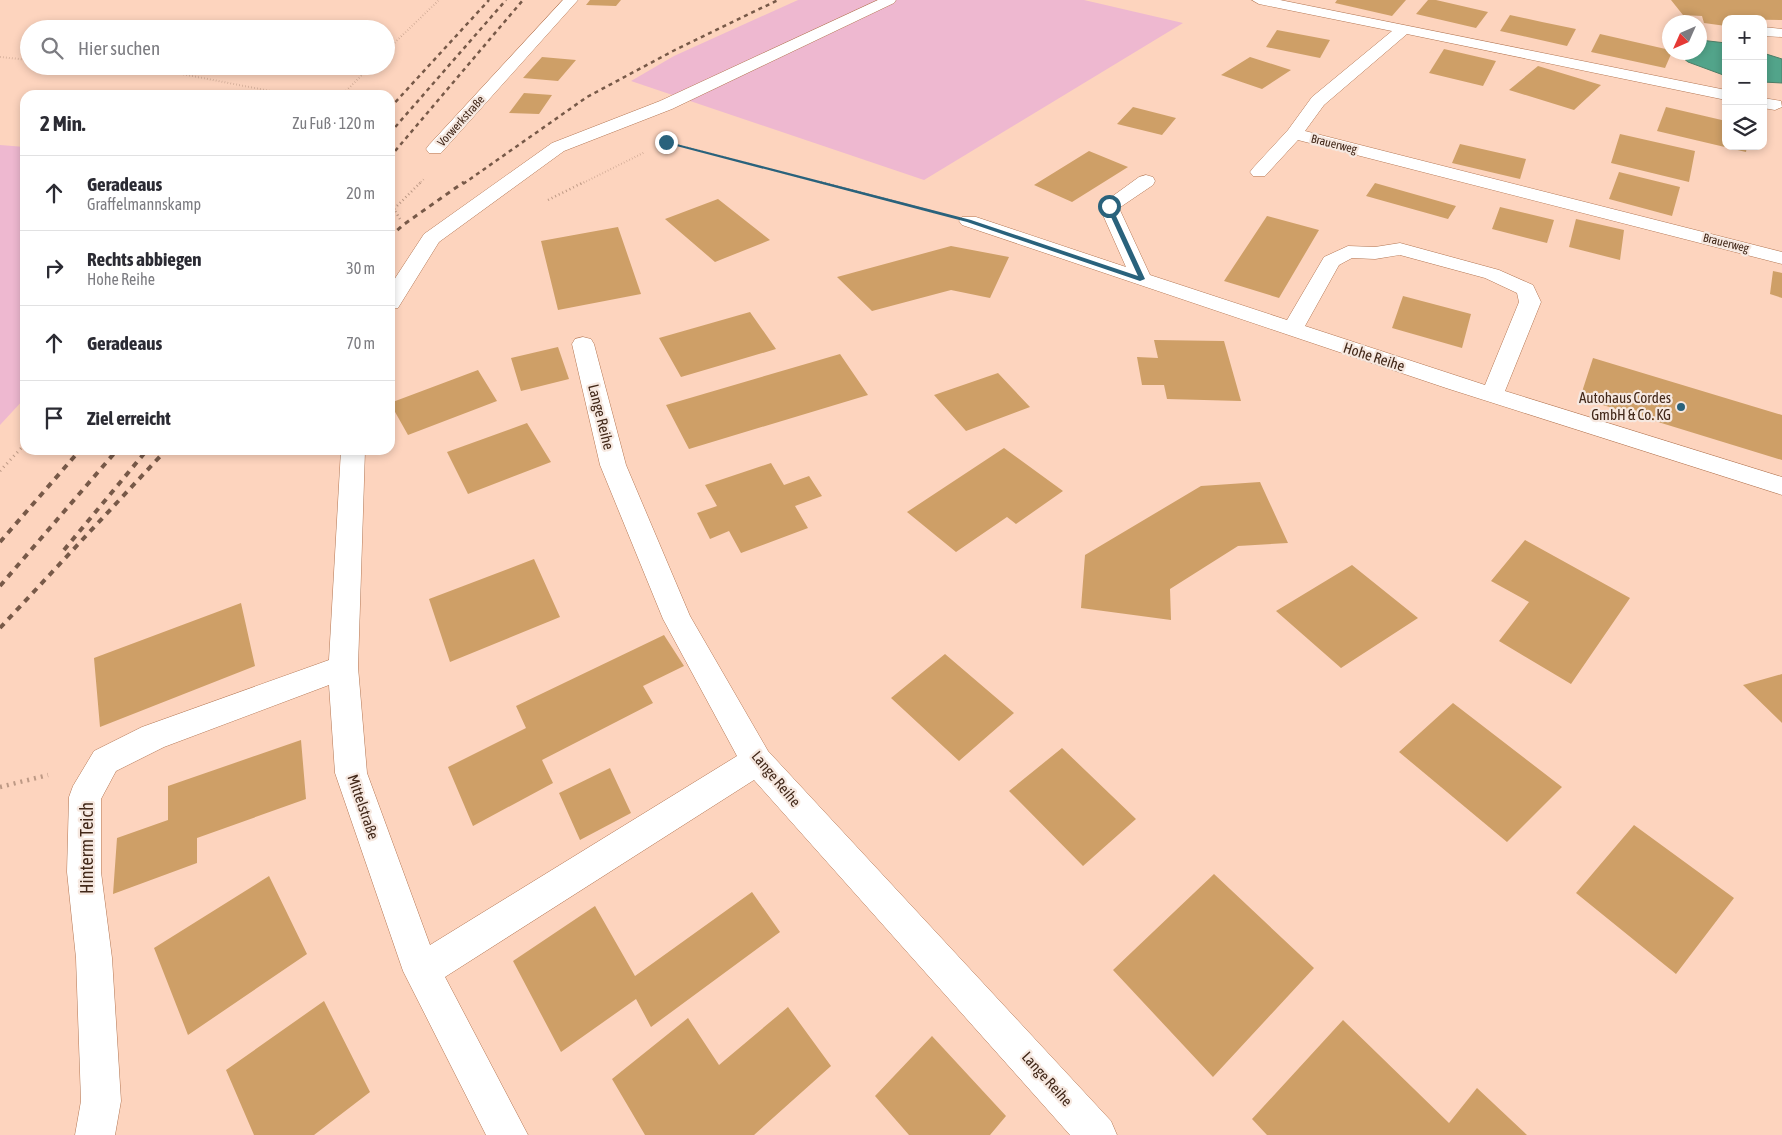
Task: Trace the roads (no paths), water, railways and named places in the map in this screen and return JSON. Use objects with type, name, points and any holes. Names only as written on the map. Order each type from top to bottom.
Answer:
[{"type":"street","name":"Vorwerkstraße","points":[[435,149],[570,0]]},
{"type":"street","points":[[395,295],[431,238],[558,147],[666,105],[888,0]]},
{"type":"street","points":[[1258,0],[1722,94]]},
{"type":"street","name":"Brauerweg","points":[[1404,29],[1318,102],[1294,134],[1782,258]]},
{"type":"street","points":[[1767,31],[1782,33]]},
{"type":"street","points":[[1259,172],[1294,134]]},
{"type":"street","points":[[1142,279],[1109,206],[1146,181]]},
{"type":"street","name":"Hohe Reihe","points":[[969,221],[1292,330],[1782,486]]},
{"type":"street","points":[[1292,330],[1331,261],[1348,252],[1375,254],[1400,249],[1492,274],[1526,289],[1530,302],[1492,395]]},
{"type":"street","name":"Lange Reihe","points":[[583,344],[613,465],[677,619],[757,761],[1097,1135]]},
{"type":"street","name":"Mittelstraße","points":[[353,455],[342,667],[351,773],[421,971],[508,1135]]},
{"type":"street","name":"Hinterm Teich","points":[[95,1135],[101,1101],[94,958],[84,872],[85,797],[105,761],[152,737],[342,667]]},
{"type":"street","points":[[421,971],[757,761]]},
{"type":"railway","points":[[395,103],[489,0]]},
{"type":"railway","points":[[395,127],[506,0]]},
{"type":"railway","points":[[395,151],[523,0]]},
{"type":"railway","points":[[463,184],[587,97],[673,51],[778,0]]},
{"type":"railway","points":[[395,232],[464,182]]},
{"type":"railway","points":[[0,542],[76,455]]},
{"type":"railway","points":[[0,586],[113,455]]},
{"type":"railway","points":[[64,550],[143,455]]},
{"type":"railway","points":[[0,628],[161,455]]},
{"type":"place","name":"Autohaus Cordes GmbH & Co. KG","points":[[1681,407]]}]
